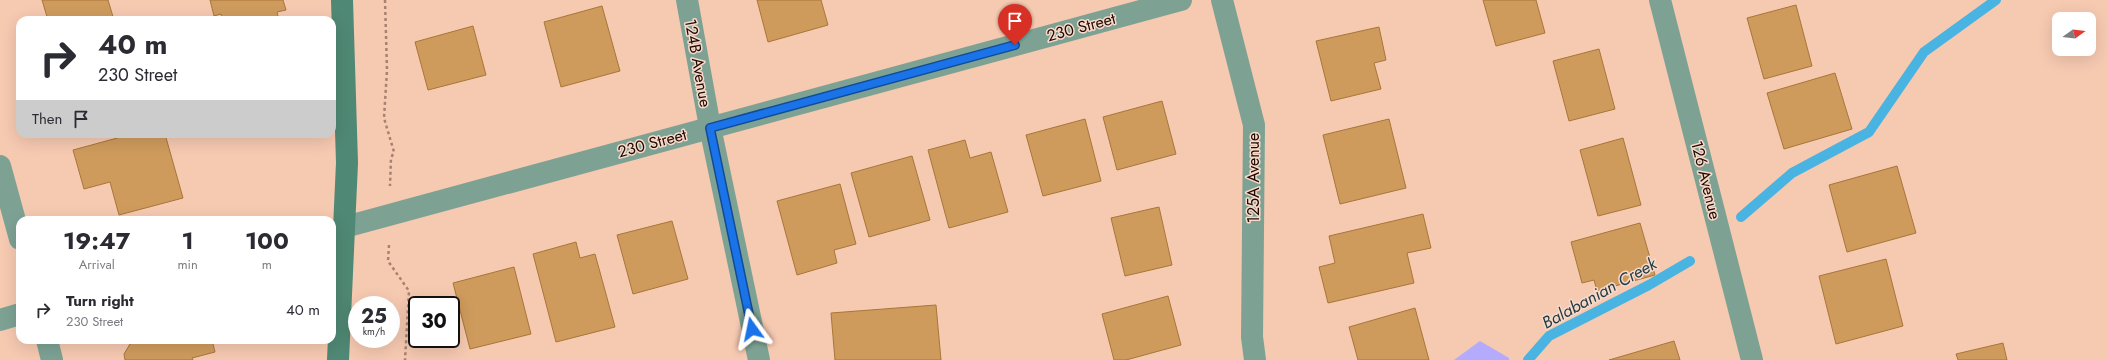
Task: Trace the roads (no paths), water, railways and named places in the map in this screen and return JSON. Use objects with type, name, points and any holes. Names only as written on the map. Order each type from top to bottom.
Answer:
[{"type":"main road","points":[[338,360],[338,229],[347,162],[342,0]]},
{"type":"street","name":"124B Avenue","points":[[687,0],[710,128],[758,360]]},
{"type":"street","name":"230 Street","points":[[338,229],[1181,0]]},
{"type":"street","name":"125A Avenue","points":[[1222,0],[1254,125],[1252,337],[1255,360]]},
{"type":"street","name":"126 Avenue","points":[[1660,0],[1752,360]]},
{"type":"street","points":[[0,166],[16,224]]},
{"type":"street","points":[[0,320],[16,315]]},
{"type":"street","points":[[48,344],[52,360]]},
{"type":"waterway","name":"Balabanian Creek","points":[[1741,217],[1792,173],[1869,132],[1924,52],[1996,0]]},
{"type":"waterway","name":"Balabanian Creek","points":[[1528,360],[1549,336],[1649,285],[1690,261]]}]
